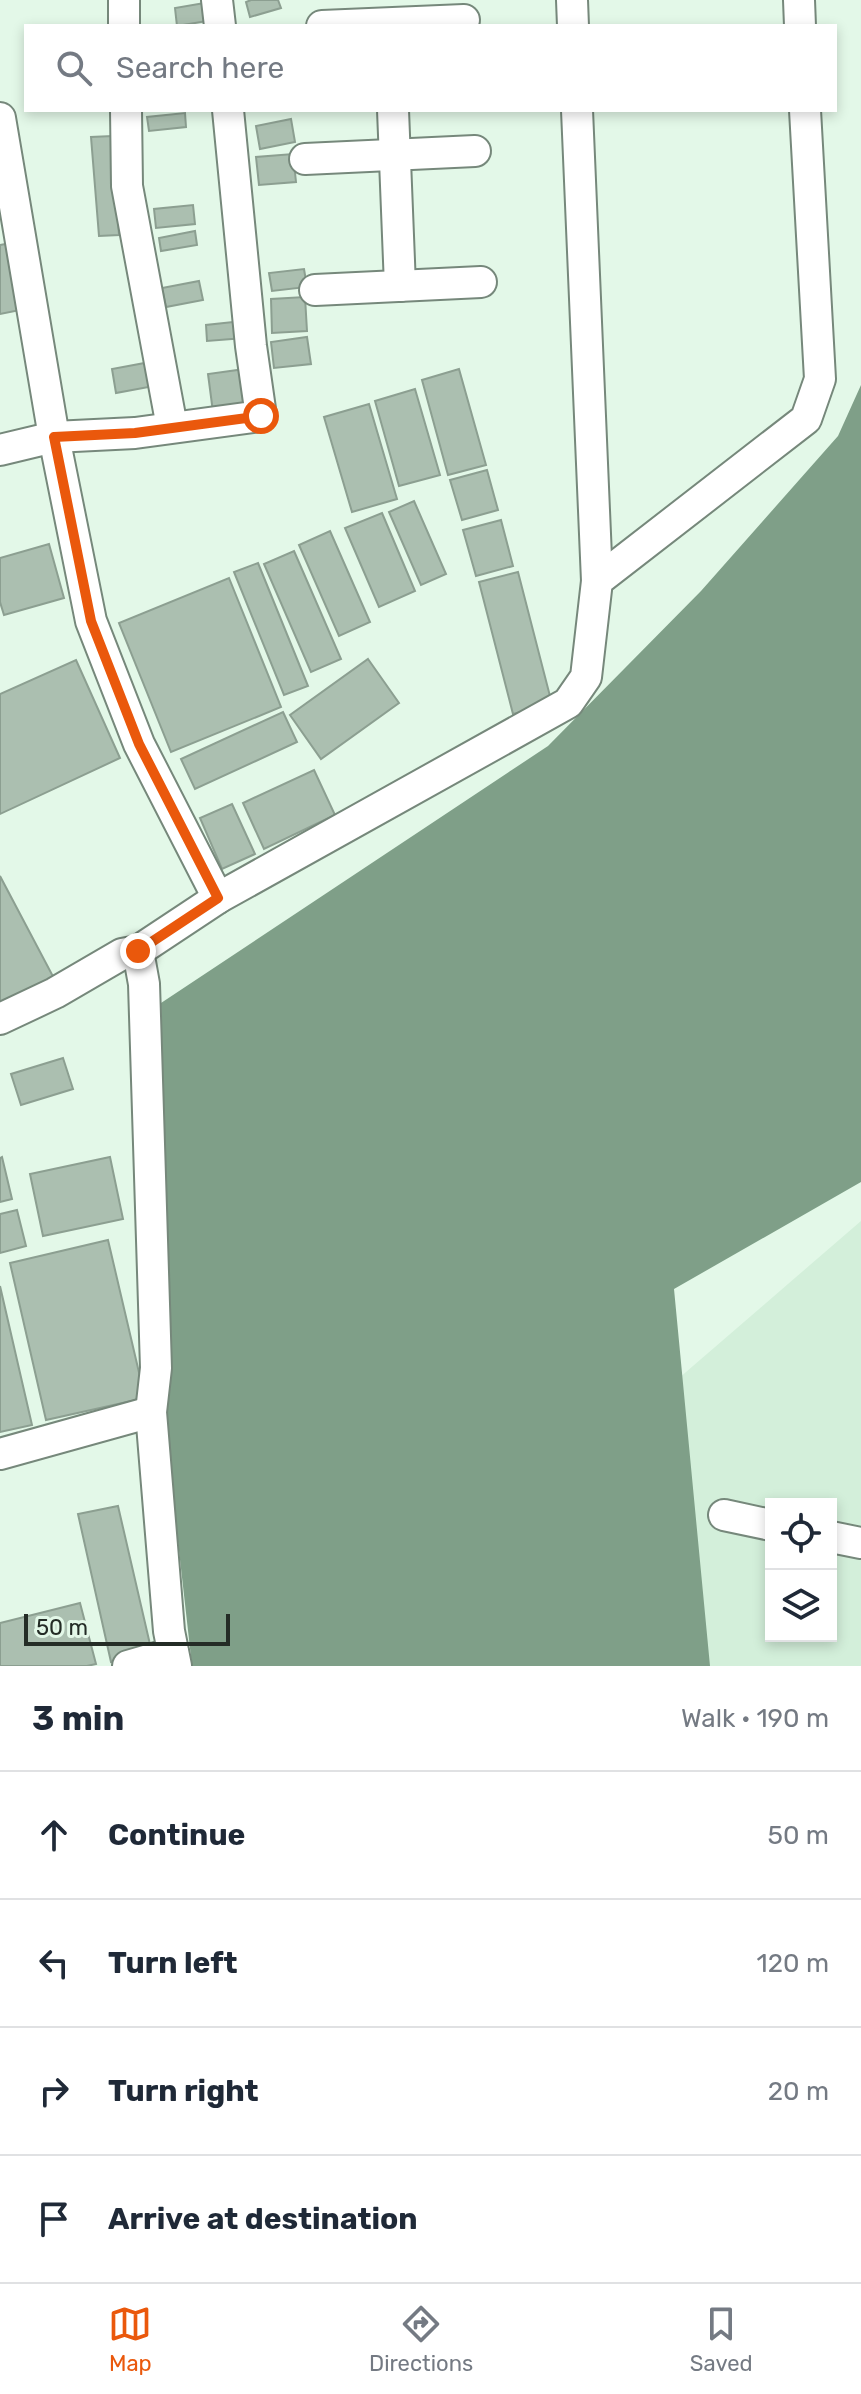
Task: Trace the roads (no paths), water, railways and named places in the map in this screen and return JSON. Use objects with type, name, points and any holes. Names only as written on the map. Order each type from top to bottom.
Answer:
[{"type":"street","points":[[124,0],[124,24]]},
{"type":"street","points":[[217,0],[220,24]]},
{"type":"street","points":[[572,0],[573,24]]},
{"type":"street","points":[[799,0],[800,24]]},
{"type":"street","points":[[335,24],[387,16],[464,20]]},
{"type":"street","points":[[126,112],[127,186],[172,427]]},
{"type":"street","points":[[0,450],[54,437],[135,433],[261,416],[251,346],[228,112]]},
{"type":"street","points":[[393,112],[400,286]]},
{"type":"street","points":[[0,1019],[55,993],[122,954],[138,951],[218,898],[568,703],[586,677],[597,581],[577,112]]},
{"type":"street","points":[[597,581],[806,419],[820,379],[805,112]]},
{"type":"street","points":[[0,118],[54,437],[91,621],[139,744],[218,898]]},
{"type":"street","points":[[305,159],[475,151]]},
{"type":"street","points":[[315,290],[481,282]]},
{"type":"street","points":[[128,1666],[175,1660],[169,1631],[151,1412],[156,1368],[144,984],[138,951]]},
{"type":"street","points":[[0,1454],[151,1412]]},
{"type":"street","points":[[724,1515],[765,1524]]},
{"type":"street","points":[[837,1538],[861,1543]]}]
